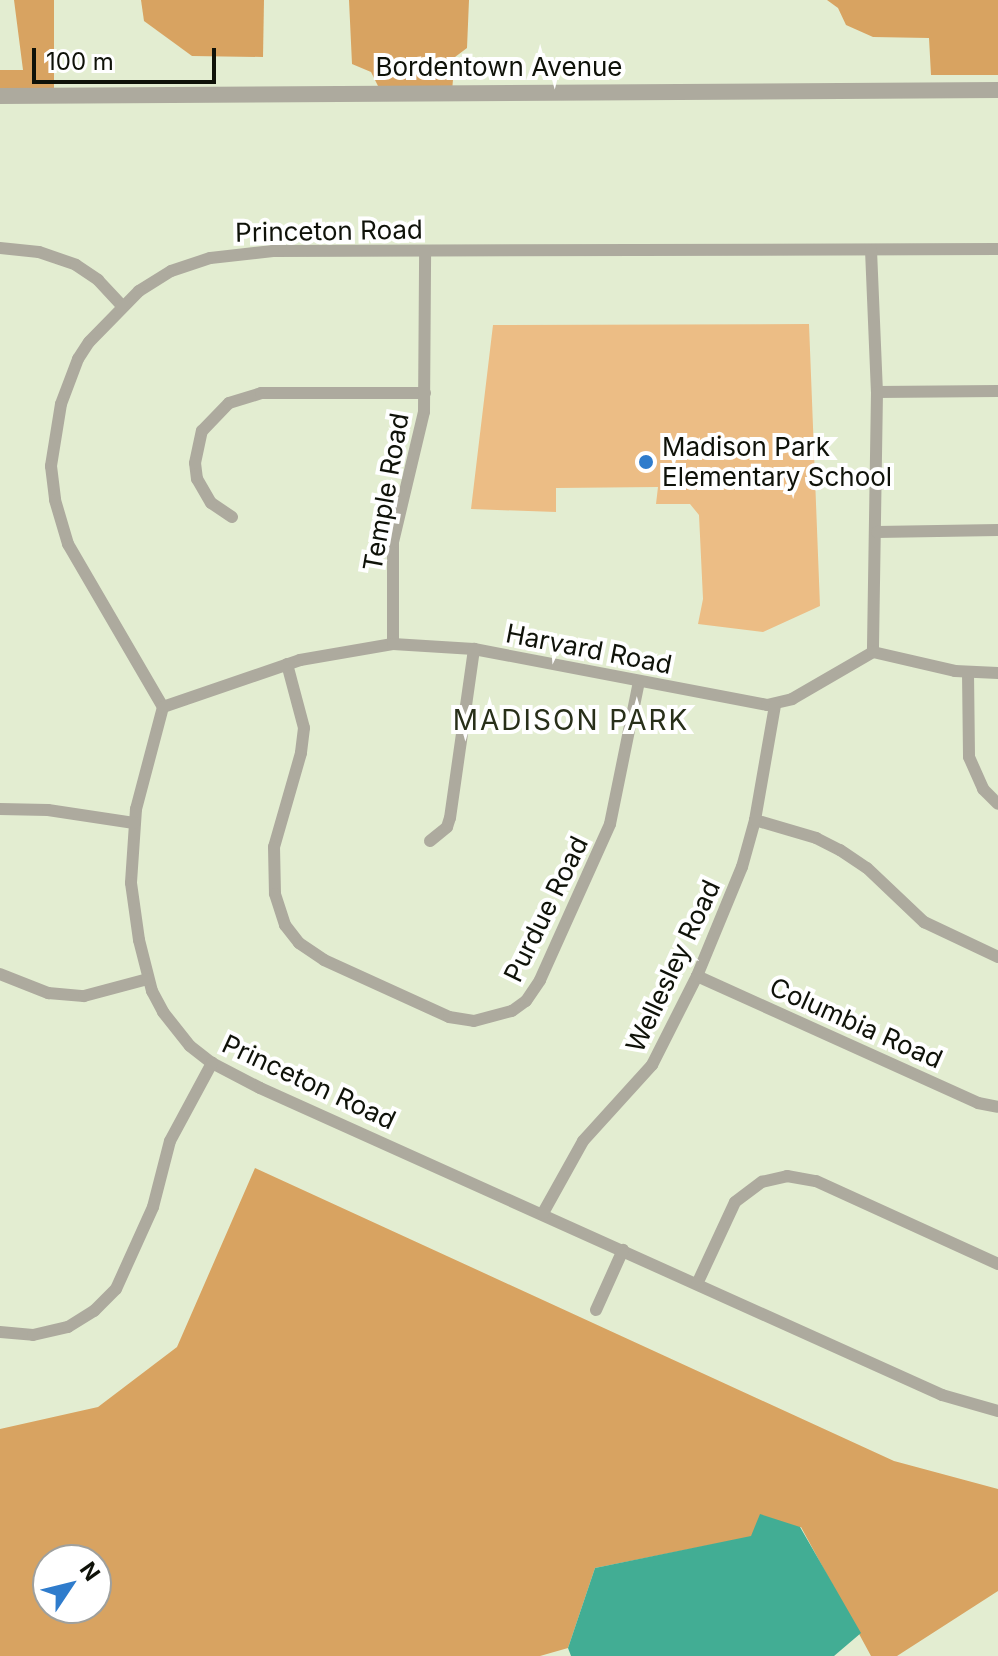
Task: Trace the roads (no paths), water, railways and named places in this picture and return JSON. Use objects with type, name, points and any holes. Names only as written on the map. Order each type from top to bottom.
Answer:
[{"type":"street","name":"Bordentown Avenue","points":[[0,96],[998,90]]},
{"type":"street","points":[[0,248],[39,252],[76,265],[98,280],[121,305]]},
{"type":"street","name":"Princeton Road","points":[[998,249],[273,251],[227,254],[171,271],[121,305],[89,342],[68,381],[53,438],[52,479],[68,544],[163,707],[134,823],[131,883],[148,979],[170,1022],[212,1063],[260,1088],[942,1395],[998,1411]]},
{"type":"street","points":[[871,250],[877,392],[873,652]]},
{"type":"street","name":"Temple Road","points":[[393,644],[391,558],[420,438],[425,393],[425,251]]},
{"type":"street","points":[[877,392],[998,391]]},
{"type":"street","points":[[232,517],[211,503],[197,479],[195,463],[202,431],[229,403],[261,393],[425,393]]},
{"type":"street","points":[[877,532],[998,530]]},
{"type":"street","name":"Harvard Road","points":[[163,707],[287,664],[345,650],[393,644],[474,649],[775,705]]},
{"type":"street","points":[[430,841],[447,827],[450,818],[474,649]]},
{"type":"street","points":[[775,705],[873,652],[968,673],[998,673]]},
{"type":"street","name":"Purdue Road","points":[[287,664],[304,728],[301,753],[274,847],[275,894],[285,925],[304,948],[324,960],[449,1017],[474,1021],[512,1011],[526,1001],[540,980],[610,824],[639,682]]},
{"type":"street","points":[[968,673],[969,757],[983,789],[998,804]]},
{"type":"street","name":"Wellesley Road","points":[[543,1213],[583,1141],[647,1073],[697,976],[735,887],[755,820],[775,705]]},
{"type":"street","points":[[0,809],[48,810],[134,823]]},
{"type":"street","points":[[755,820],[816,838],[840,850],[867,868],[924,922],[998,957]]},
{"type":"street","points":[[0,974],[48,993],[84,996],[148,979]]},
{"type":"street","name":"Columbia Road","points":[[697,976],[978,1103],[998,1107]]},
{"type":"street","points":[[0,1332],[33,1335],[68,1327],[94,1311],[116,1289],[153,1207],[170,1141],[212,1063]]},
{"type":"street","points":[[697,1284],[735,1202],[758,1184],[787,1176],[816,1181],[998,1264]]},
{"type":"street","points":[[596,1310],[623,1250]]},
{"type":"water","points":[[760,1514],[800,1527],[861,1633],[834,1656],[571,1656],[568,1648],[595,1568],[751,1536]]},
{"type":"place","name":"Madison Park Elementary School","points":[[646,462]]},
{"type":"district","name":"MADISON PARK","points":[[571,720]]}]
